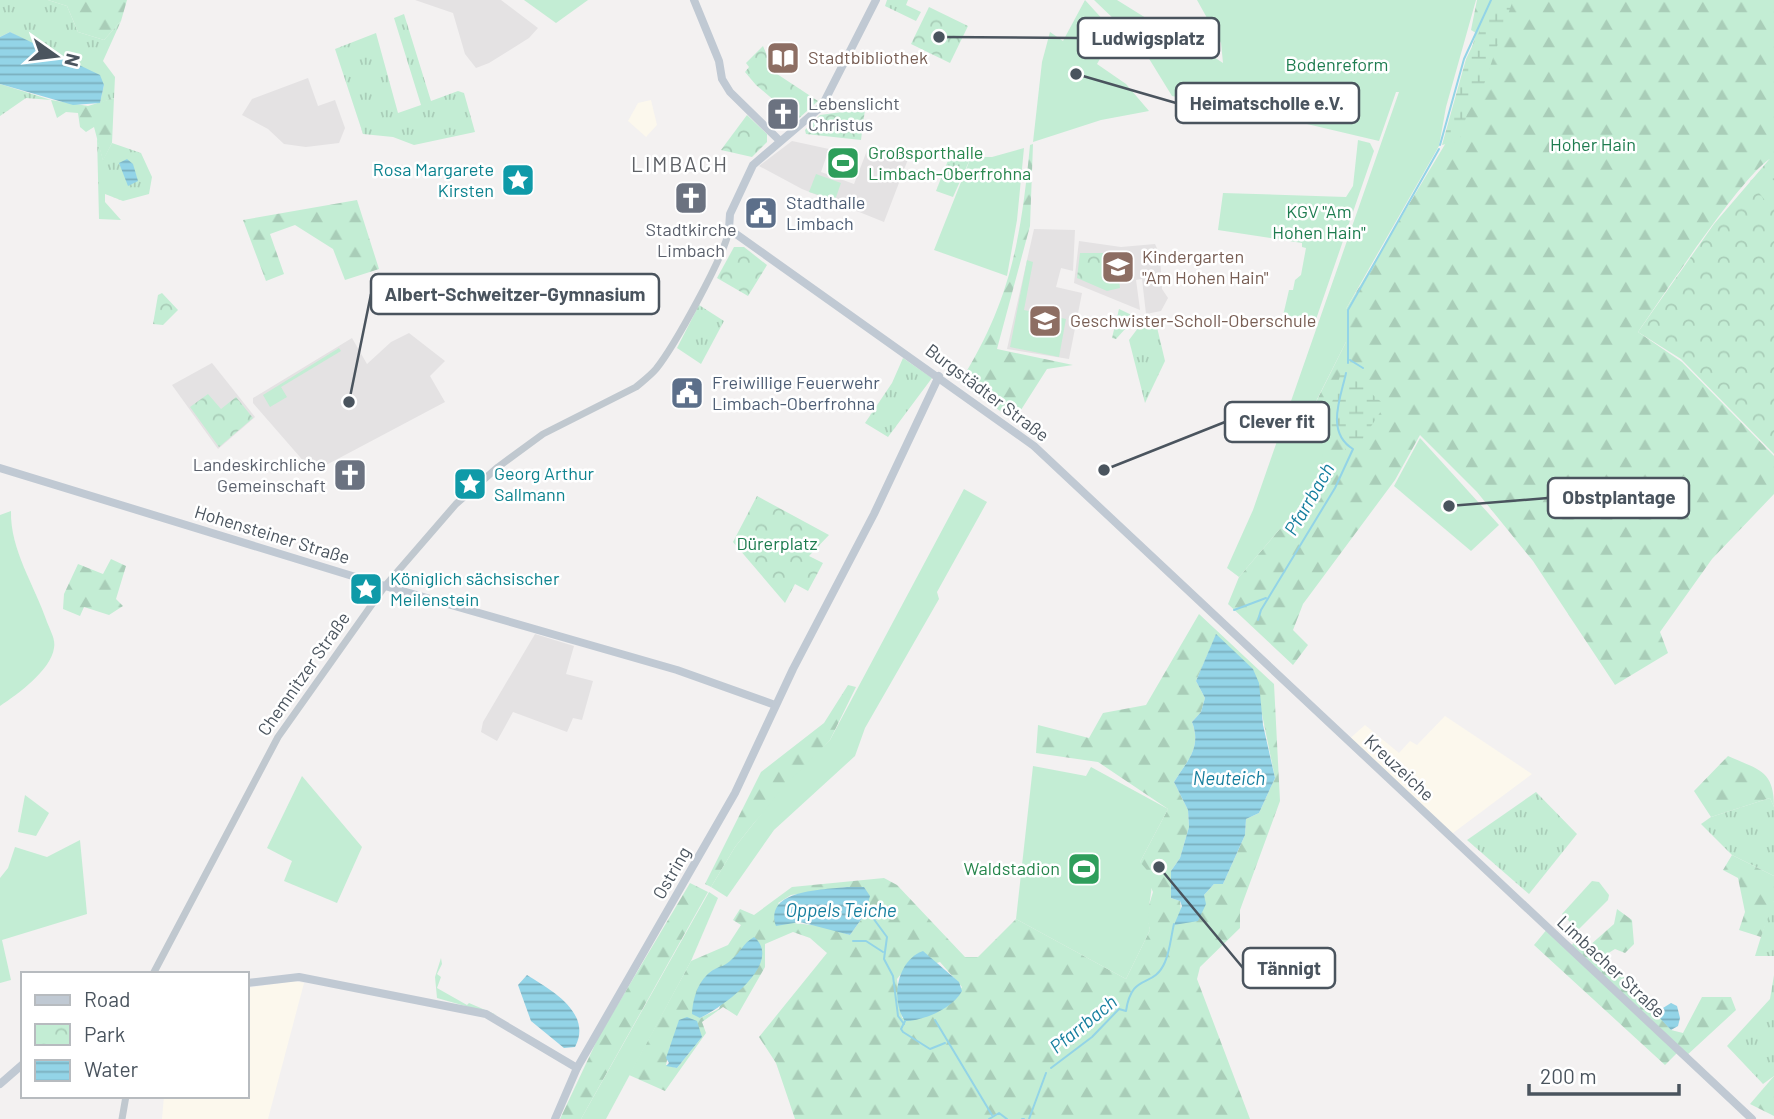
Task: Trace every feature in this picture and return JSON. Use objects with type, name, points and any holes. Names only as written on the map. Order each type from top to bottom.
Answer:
[{"type":"main road","points":[[694,0],[719,61],[722,79],[730,92],[780,142]]},
{"type":"main road","points":[[729,229],[729,219],[749,172],[822,106],[876,0]]},
{"type":"main road","name":"Burgstädter Straße","points":[[729,229],[959,390],[1036,448],[1327,722]]},
{"type":"main road","name":"Ostring","points":[[555,1119],[576,1068],[724,813],[775,705],[874,514],[939,376]]},
{"type":"main road","name":"Hohensteiner Straße","points":[[0,468],[384,586],[677,670],[775,705]]},
{"type":"main road","name":"Kreuzeiche","points":[[1327,722],[1449,836]]},
{"type":"main road","name":"Limbacher Straße","points":[[1449,836],[1752,1119]]},
{"type":"main road","points":[[248,984],[306,978],[486,1014],[576,1068]]},
{"type":"main road","points":[[0,1084],[21,1066]]},
{"type":"street","name":"Chemnitzer Straße","points":[[154,972],[287,721],[384,586],[456,504],[498,467],[536,439],[636,387],[650,376],[671,346],[709,279],[729,229]]},
{"type":"street","points":[[122,1119],[126,1098]]},
{"type":"shaded area","points":[[415,0],[501,0],[538,28],[529,38],[476,68],[465,54],[453,13]]},
{"type":"shaded area","points":[[308,78],[318,106],[335,100],[345,128],[339,143],[306,147],[284,144],[268,129],[242,115],[252,99]]},
{"type":"shaded area","points":[[651,100],[657,125],[646,137],[628,121],[638,103]]},
{"type":"shaded area","points":[[792,141],[829,149],[821,172],[854,184],[868,148],[873,146],[910,154],[884,222],[802,189],[759,166]]},
{"type":"shaded area","name":"Geschwister-Scholl-Oberschule","points":[[1034,229],[1075,230],[1073,271],[1061,268],[1056,287],[1082,293],[1069,359],[1007,349]]},
{"type":"shaded area","name":"Kindergarten \"Am Hohen Hain\"","points":[[1079,241],[1121,247],[1155,244],[1160,255],[1162,289],[1168,298],[1161,311],[1146,314],[1142,279],[1136,280],[1140,310],[1074,283]]},
{"type":"shaded area","points":[[409,333],[445,361],[430,376],[445,402],[313,472],[253,403],[253,398],[352,338],[367,364],[391,342]]},
{"type":"shaded area","points":[[212,363],[255,417],[218,449],[172,385]]},
{"type":"shaded area","points":[[535,634],[574,646],[566,674],[593,681],[582,720],[573,718],[567,732],[513,712],[497,741],[481,732],[483,722]]},
{"type":"shaded area","points":[[1445,716],[1532,774],[1449,836],[1347,741],[1365,725],[1399,753],[1410,741],[1417,745]]},
{"type":"shaded area","points":[[294,981],[304,983],[268,1119],[162,1119],[164,1098],[248,1098],[248,988]]},
{"type":"green space","points":[[0,0],[48,0],[67,6],[78,32],[104,40],[121,21],[103,61],[115,77],[114,98],[100,103],[104,85],[10,32],[0,37]]},
{"type":"green space","points":[[48,0],[127,0],[121,21],[104,40],[78,32],[67,6]]},
{"type":"green space","points":[[524,0],[588,0],[556,23]]},
{"type":"green space","points":[[887,0],[908,0],[906,5],[921,12],[916,21],[885,6]]},
{"type":"green space","points":[[1085,0],[1115,33],[1097,64],[1126,84],[1149,111],[1101,120],[1033,142],[1042,62],[1050,32],[1063,41]]},
{"type":"green space","name":"Bodenreform","points":[[1094,0],[1117,0],[1154,23],[1176,32],[1223,63],[1221,43],[1197,0],[1476,0],[1446,107],[1439,146],[1346,309],[1346,342],[1304,425],[1325,436],[1319,483],[1239,577],[1227,568],[1253,510],[1399,92],[1396,92],[1379,141],[1172,96],[1140,44]]},
{"type":"green space","name":"Hoher Hain","points":[[1477,0],[1774,0],[1774,157],[1745,183],[1638,332],[1682,362],[1774,456],[1774,494],[1712,559],[1660,632],[1668,653],[1615,685],[1533,561],[1477,492],[1420,435],[1395,480],[1303,604],[1293,630],[1308,645],[1293,665],[1228,604],[1239,577],[1319,483],[1304,426],[1346,342],[1346,309],[1447,141],[1476,33],[1471,30]]},
{"type":"green space","points":[[1495,0],[1513,0],[1482,90],[1472,97],[1459,141],[1442,145],[1466,59]]},
{"type":"green space","points":[[929,7],[968,26],[950,63],[911,44]]},
{"type":"green space","points":[[404,14],[431,101],[458,91],[464,93],[475,132],[414,145],[393,137],[363,134],[335,49],[376,33],[398,113],[421,105],[394,18]]},
{"type":"green space","points":[[763,46],[774,72],[818,101],[797,120],[745,72],[749,67],[746,63]]},
{"type":"green space","points":[[0,84],[51,100],[26,98],[0,116]]},
{"type":"green space","points":[[114,98],[112,143],[103,161],[94,127],[86,132],[80,127],[78,113],[66,112],[57,118],[51,100],[88,106]]},
{"type":"green space","points":[[865,109],[861,140],[806,134],[805,130],[820,115]]},
{"type":"green space","points":[[747,115],[767,134],[767,142],[752,157],[721,150]]},
{"type":"green space","points":[[97,137],[103,160],[112,143],[141,153],[152,177],[149,194],[123,201],[105,194],[105,202],[121,220],[99,219]]},
{"type":"green space","name":"KGV \"Am Hohen Hain\"","points":[[1358,140],[1370,143],[1374,151],[1313,328],[1302,329],[1282,320],[1289,290],[1293,290],[1295,280],[1301,275],[1306,248],[1302,247],[1302,243],[1218,230],[1223,193],[1346,197],[1353,186]]},
{"type":"green space","points":[[1033,144],[1030,226],[997,349],[1073,365],[1047,369],[1014,421],[960,382],[991,324],[1011,268],[1030,145]]},
{"type":"green space","points":[[1024,148],[1017,220],[1007,276],[934,250],[971,157],[992,157]]},
{"type":"green space","points":[[1773,155],[1774,454],[1681,359],[1638,332],[1714,224]]},
{"type":"green space","points":[[971,157],[953,197],[936,191],[949,158]]},
{"type":"green space","points":[[1766,170],[1774,181],[1774,204],[1770,207],[1750,181]]},
{"type":"green space","points":[[816,174],[841,183],[835,200],[809,192]]},
{"type":"green space","points":[[357,200],[379,269],[345,280],[333,249],[295,225],[270,234],[284,274],[266,281],[243,220]]},
{"type":"green space","points":[[734,247],[744,247],[767,265],[748,296],[717,278]]},
{"type":"green space","points":[[1080,253],[1103,253],[1104,264],[1117,262],[1120,288],[1107,291],[1077,278]]},
{"type":"green space","points":[[1027,260],[1033,262],[1024,310],[1066,319],[1059,357],[1010,347]]},
{"type":"green space","points":[[162,293],[178,310],[163,325],[153,324],[158,295]]},
{"type":"green space","points":[[699,305],[724,321],[701,364],[677,348]]},
{"type":"green space","points":[[1119,309],[1136,317],[1116,339],[1112,338]]},
{"type":"green space","points":[[1144,320],[1156,323],[1165,361],[1145,403],[1129,340]]},
{"type":"green space","points":[[339,348],[341,351],[281,387],[287,397],[270,407],[263,395]]},
{"type":"green space","points":[[903,358],[932,378],[888,437],[865,423],[892,383]]},
{"type":"green space","points":[[1342,369],[1385,405],[1351,457],[1326,423]]},
{"type":"green space","points":[[208,394],[221,409],[236,397],[253,418],[219,447],[190,407]]},
{"type":"green space","points":[[1420,438],[1499,525],[1471,551],[1394,486]]},
{"type":"green space","points":[[964,489],[987,502],[937,592],[939,599],[865,728],[855,756],[774,830],[727,897],[711,887],[735,847],[754,823],[780,791],[830,740]]},
{"type":"green space","name":"Dürerplatz","points":[[757,496],[829,535],[809,556],[823,563],[808,591],[795,584],[785,603],[733,542]]},
{"type":"green space","points":[[11,511],[19,554],[54,645],[52,656],[40,673],[0,706],[0,515]]},
{"type":"green space","points":[[111,559],[126,566],[116,599],[123,606],[109,615],[84,607],[80,616],[63,609],[64,594],[78,564],[103,574]]},
{"type":"green space","points":[[1199,614],[1274,684],[1280,801],[1240,910],[1240,928],[1200,967],[1197,979],[1250,1119],[795,1119],[776,1063],[759,1037],[827,953],[810,938],[793,932],[765,944],[765,967],[737,1016],[723,1007],[702,1022],[706,1033],[665,1091],[629,1075],[691,961],[728,945],[741,925],[733,920],[740,909],[754,915],[792,887],[884,878],[897,885],[965,957],[978,957],[1016,919],[1126,979],[1150,930],[1146,915],[1153,892],[1140,862],[1168,809],[1098,762],[1036,753],[1038,725],[1089,738],[1103,713],[1146,705]],"holes":[[[1216,635],[1253,670],[1275,778],[1259,813],[1246,819],[1245,835],[1223,884],[1214,884],[1204,895],[1189,922],[1182,922],[1180,901],[1171,898],[1171,871],[1180,858],[1189,827],[1188,810],[1174,782],[1192,754],[1195,739],[1192,722],[1201,712],[1205,698],[1196,681]],[[847,887],[865,914],[850,935],[821,926],[793,923],[778,903],[791,895]],[[740,952],[719,1009],[700,1018],[713,970],[725,967]],[[940,962],[962,987],[950,1002],[937,1011],[902,1018],[897,979],[901,974]],[[702,1037],[677,1068],[666,1065],[670,1046]]]},
{"type":"green space","points":[[848,685],[856,687],[830,740],[754,823],[735,847],[711,887],[705,884],[761,772],[824,723]]},
{"type":"green space","points":[[1728,756],[1756,769],[1768,778],[1774,807],[1770,798],[1711,817],[1694,791]]},
{"type":"green space","name":"Waldstadion","points":[[1033,766],[1086,776],[1091,767],[1168,809],[1140,862],[1152,876],[1148,916],[1150,930],[1126,979],[1016,919]]},
{"type":"green space","points":[[302,776],[362,847],[337,903],[284,881],[292,861],[267,848]]},
{"type":"green space","points":[[1536,792],[1577,834],[1529,894],[1467,840]]},
{"type":"green space","points":[[25,795],[49,813],[36,836],[18,832]]},
{"type":"green space","points":[[1770,798],[1774,807],[1774,876],[1732,855],[1701,824],[1711,817]]},
{"type":"green space","points":[[80,840],[87,914],[2,940],[11,980],[0,983],[0,878],[8,868],[15,847],[47,857]]},
{"type":"green space","points":[[1732,855],[1774,876],[1774,901],[1761,937],[1739,930],[1745,912],[1738,878],[1723,870]]},
{"type":"green space","points":[[1592,881],[1599,882],[1609,895],[1608,900],[1578,930],[1562,914]]},
{"type":"green space","points":[[690,883],[708,892],[581,1119],[560,1119],[599,1036]]},
{"type":"green space","points":[[709,892],[718,898],[691,961],[606,1119],[581,1119]]},
{"type":"green space","points":[[1774,901],[1774,956],[1755,956],[1771,905]]},
{"type":"green space","points":[[1617,909],[1632,920],[1634,944],[1625,953],[1615,949],[1602,957],[1659,1008],[1656,1013],[1671,1030],[1683,1033],[1702,997],[1731,997],[1736,1010],[1685,1057],[1678,1052],[1665,1065],[1534,945],[1548,928],[1569,948],[1580,936],[1589,946],[1614,924]]},
{"type":"green space","points":[[441,958],[442,964],[437,974],[441,977],[437,988],[467,1005],[469,1003],[497,1015],[437,998],[435,977]]},
{"type":"green space","points":[[1774,975],[1774,1076],[1763,1084],[1727,1046],[1770,999]]},
{"type":"green space","points":[[1774,1076],[1774,1116],[1750,1104]]},
{"type":"water","points":[[10,32],[100,75],[104,85],[100,103],[73,105],[0,84],[0,37]]},
{"type":"water","points":[[127,159],[133,164],[138,181],[128,186],[119,163]]},
{"type":"water","name":"Neuteich","points":[[1216,634],[1253,669],[1259,683],[1263,725],[1275,778],[1259,813],[1246,819],[1245,835],[1223,884],[1214,884],[1204,895],[1206,904],[1198,921],[1174,925],[1182,906],[1180,901],[1171,898],[1171,871],[1180,858],[1189,827],[1188,810],[1174,782],[1194,747],[1195,731],[1192,722],[1201,712],[1205,698],[1196,681]]},
{"type":"water","name":"Oppels Teiche","points":[[864,887],[870,896],[865,914],[850,935],[800,922],[776,926],[775,914],[779,905],[787,898],[811,891]]},
{"type":"water","points":[[754,937],[761,948],[762,959],[746,984],[710,1013],[700,1018],[692,1014],[695,996],[708,974],[730,961]]},
{"type":"water","name":"Oppels Teiche","points":[[923,951],[959,982],[962,991],[952,1003],[937,1012],[921,1019],[905,1021],[898,1002],[899,982],[907,963]]},
{"type":"water","points":[[527,975],[557,995],[574,1013],[579,1035],[575,1047],[564,1048],[531,1021],[518,985]]},
{"type":"water","points":[[1671,1003],[1677,1006],[1680,1018],[1678,1026],[1671,1030],[1655,1013]]},
{"type":"water","points":[[687,1017],[697,1021],[702,1037],[677,1068],[666,1066],[669,1063],[666,1058],[679,1020]]},
{"type":"waterway","name":"Pfarrbach","points":[[1440,145],[1464,59],[1491,0]]},
{"type":"waterway","name":"Pfarrbach","points":[[1348,363],[1348,310],[1439,149]]},
{"type":"waterway","points":[[1350,360],[1363,368]]},
{"type":"waterway","name":"Pfarrbach","points":[[1258,620],[1261,610],[1335,488],[1353,449],[1344,442],[1337,424],[1346,373]]},
{"type":"waterway","name":"Pfarrbach","points":[[1234,610],[1266,598]]},
{"type":"waterway","points":[[873,918],[887,937],[884,959],[893,976],[898,1016],[904,1024]]},
{"type":"waterway","name":"Pfarrbach","points":[[1051,1068],[1092,1037],[1119,1009],[1126,1011],[1133,990],[1155,976],[1165,962],[1174,924]]},
{"type":"waterway","points":[[853,941],[866,941],[883,952]]},
{"type":"waterway","points":[[935,1020],[992,1115]]},
{"type":"waterway","points":[[905,1021],[901,1029],[903,1032],[930,1049],[945,1043]]},
{"type":"waterway","name":"Pfarrbach","points":[[1029,1119],[1046,1073]]},
{"type":"waterway","name":"Pfarrbach","points":[[989,1119],[999,1113],[1007,1119]]},
{"type":"place","name":"Ludwigsplatz","points":[[939,37]]},
{"type":"place","name":"Stadtbibliothek","points":[[783,58]]},
{"type":"place","name":"Heimatscholle e.V.","points":[[1076,74]]},
{"type":"place","name":"Lebenslicht Christus","points":[[783,114]]},
{"type":"place","name":"Großsporthalle Limbach-Oberfrohna","points":[[843,163]]},
{"type":"place","name":"Rosa Margarete Kirsten","points":[[518,180]]},
{"type":"place","name":"Stadtkirche Limbach","points":[[691,198]]},
{"type":"place","name":"Stadthalle Limbach","points":[[761,213]]},
{"type":"place","name":"Kindergarten \"Am Hohen Hain\"","points":[[1118,267]]},
{"type":"place","name":"Geschwister-Scholl-Oberschule","points":[[1045,321]]},
{"type":"place","name":"Freiwillige Feuerwehr Limbach-Oberfrohna","points":[[687,393]]},
{"type":"place","name":"Albert-Schweitzer-Gymnasium","points":[[349,402]]},
{"type":"place","name":"Clever fit","points":[[1104,470]]},
{"type":"place","name":"Landeskirchliche Gemeinschaft","points":[[350,475]]},
{"type":"place","name":"Georg Arthur Sallmann","points":[[470,484]]},
{"type":"place","name":"Obstplantage","points":[[1449,506]]},
{"type":"place","name":"Königlich sächsischer Meilenstein","points":[[366,589]]},
{"type":"place","name":"Tännigt","points":[[1159,867]]},
{"type":"place","name":"Waldstadion","points":[[1084,869]]},
{"type":"district","name":"LIMBACH","points":[[680,165]]}]
